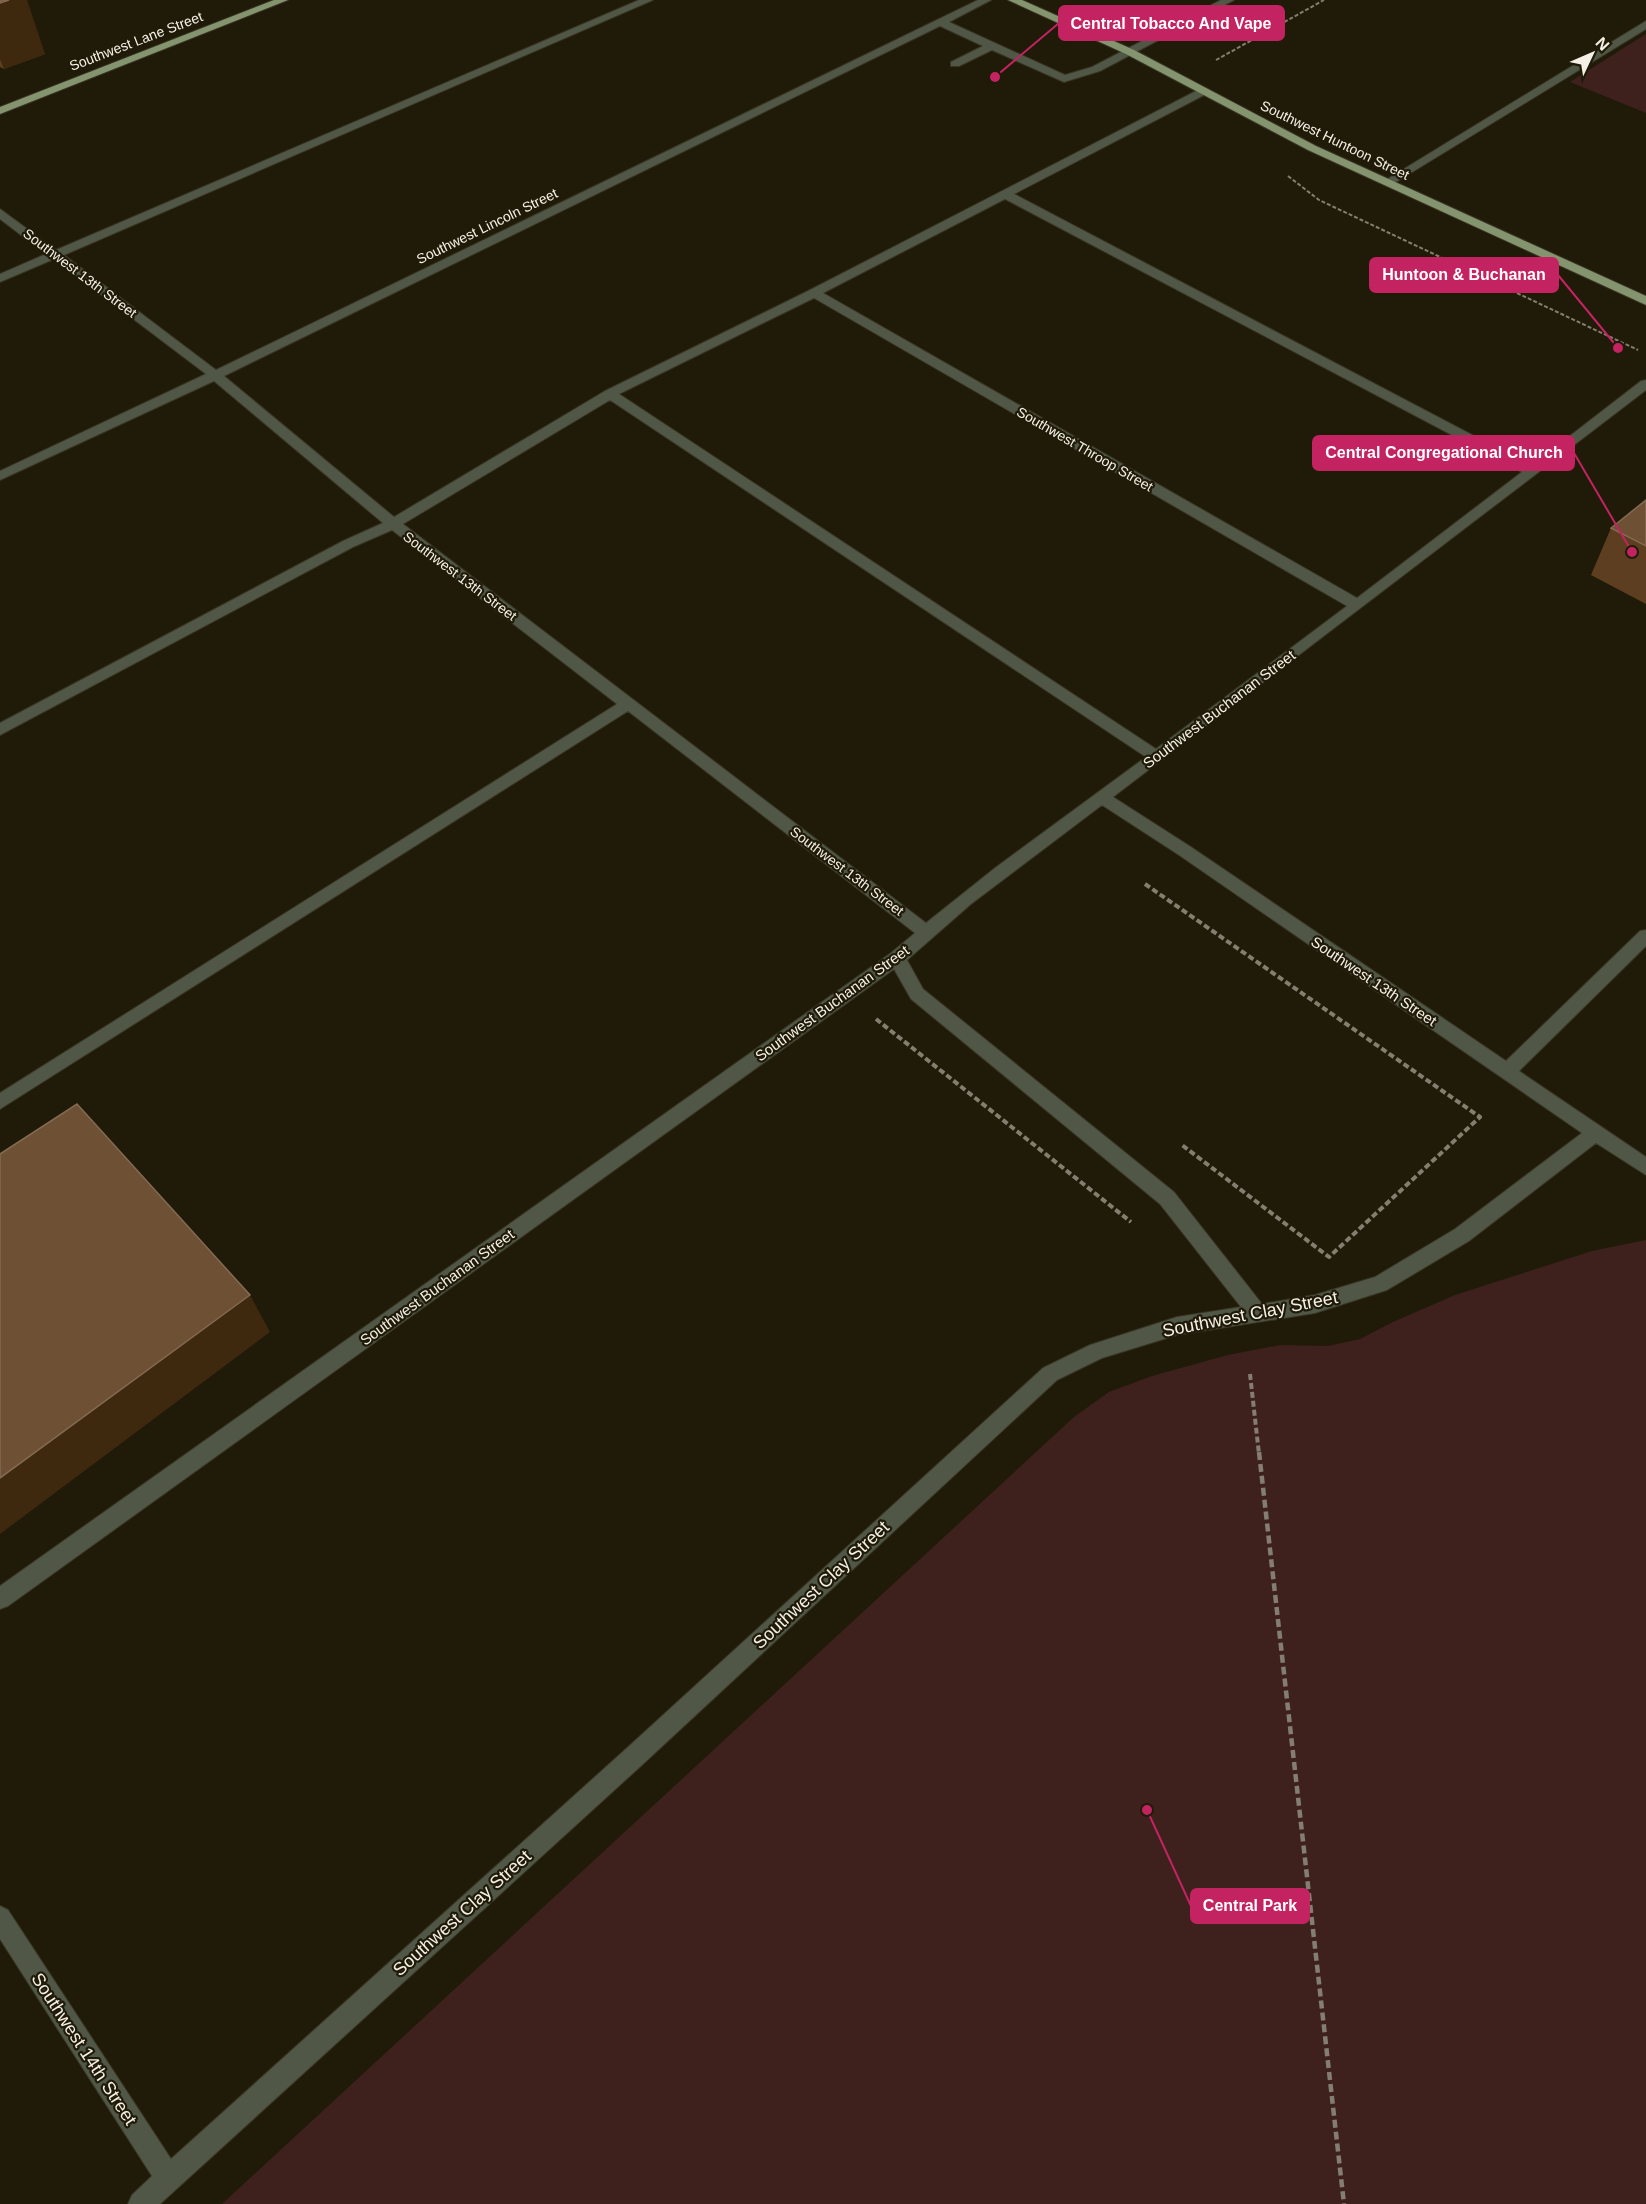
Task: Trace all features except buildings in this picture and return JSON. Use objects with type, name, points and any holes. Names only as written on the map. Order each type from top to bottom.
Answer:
[{"type":"main road","name":"Southwest Lane Street","points":[[0,111],[283,0]]},
{"type":"main road","name":"Southwest Huntoon Street","points":[[1013,0],[1130,52],[1312,148],[1646,301]]},
{"type":"street","points":[[0,278],[648,0]]},
{"type":"street","name":"Southwest Lincoln Street","points":[[0,476],[216,375],[986,0]]},
{"type":"street","points":[[940,22],[1064,79],[1096,69],[1229,0]]},
{"type":"street","points":[[1387,183],[1646,24]]},
{"type":"street","points":[[955,64],[991,46]]},
{"type":"street","points":[[0,730],[348,544],[393,524],[610,394],[814,293],[1204,91]]},
{"type":"street","points":[[1005,194],[1532,472]]},
{"type":"street","name":"Southwest 13th Street","points":[[0,213],[216,375],[393,524],[926,932]]},
{"type":"street","name":"Southwest Throop Street","points":[[814,293],[1357,605]]},
{"type":"street","name":"Southwest Buchanan Street","points":[[0,1599],[897,958],[926,932],[1101,797],[1157,757],[1646,384]]},
{"type":"street","points":[[610,394],[1157,757]]},
{"type":"street","points":[[0,1102],[628,704]]},
{"type":"street","name":"Southwest 13th Street","points":[[1101,797],[1185,851],[1646,1167]]},
{"type":"street","points":[[1506,1072],[1646,936]]},
{"type":"street","points":[[897,958],[917,994],[1167,1198],[1258,1314]]},
{"type":"street","name":"Southwest Clay Street","points":[[141,2204],[636,1756],[1050,1374],[1097,1350],[1177,1326],[1315,1304],[1380,1284],[1462,1235],[1595,1133]]},
{"type":"street","name":"Southwest 14th Street","points":[[0,1918],[169,2179]]},
{"type":"path","points":[[1210,63],[1324,0]]},
{"type":"path","points":[[1145,884],[1480,1117],[1329,1257],[1182,1145]]},
{"type":"path","points":[[846,994],[1131,1222]]},
{"type":"path","points":[[1250,1374],[1344,2204]]},
{"type":"shaded area","points":[[1646,34],[1646,113],[1570,82]]},
{"type":"shaded area","points":[[1646,1240],[1646,2204],[222,2204],[1074,1417],[1109,1392],[1152,1376],[1228,1355],[1280,1345],[1328,1346],[1360,1339],[1455,1295],[1592,1251]]},
{"type":"place","name":"Central Tobacco And Vape","points":[[995,77]]},
{"type":"place","name":"Huntoon & Buchanan","points":[[1618,348]]},
{"type":"place","name":"Central Congregational Church","points":[[1632,552]]},
{"type":"place","name":"Central Park","points":[[1147,1810]]}]
